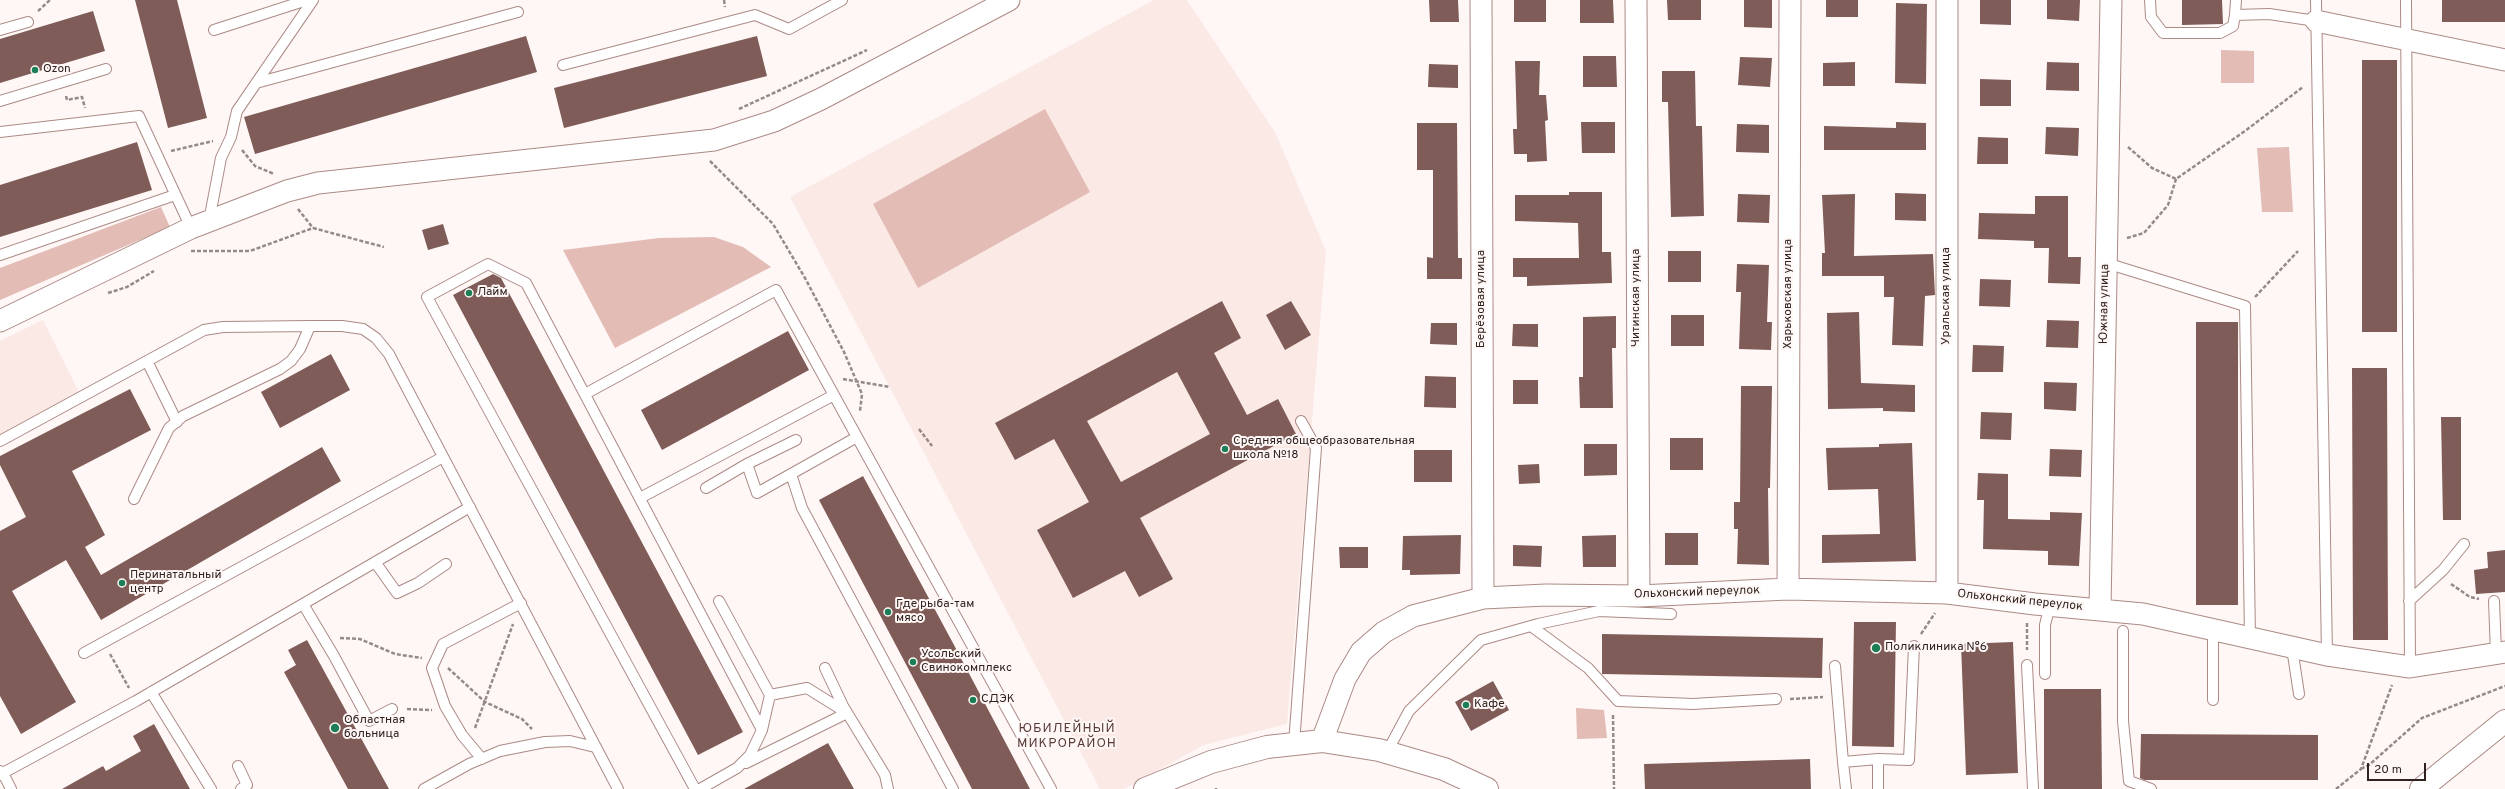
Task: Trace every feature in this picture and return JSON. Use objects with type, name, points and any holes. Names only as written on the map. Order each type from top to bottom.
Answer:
[{"type":"street","points":[[0,320],[200,224],[287,191],[318,184],[714,140],[787,115],[890,63],[1009,0]]},
{"type":"street","name":"Берёзовая улица","points":[[1481,0],[1483,598]]},
{"type":"street","name":"Читинская улица","points":[[1636,0],[1639,596]]},
{"type":"street","name":"Харьковская улица","points":[[1788,589],[1790,0]]},
{"type":"street","name":"Уральская улица","points":[[1947,0],[1947,593]]},
{"type":"street","name":"Южная улица","points":[[2100,609],[2111,0]]},
{"type":"street","points":[[2316,21],[2505,60]]},
{"type":"street","name":"Ольхонский переулок","points":[[1322,741],[1345,679],[1361,652],[1384,632],[1413,616],[1483,598],[1546,594],[1639,596],[1788,589],[1947,593],[2027,603],[2143,614],[2250,640],[2327,655],[2410,667],[2500,652]]},
{"type":"street","points":[[2421,789],[2505,721]]},
{"type":"street","points":[[1145,789],[1211,762],[1267,746],[1322,741],[1387,752],[1444,769],[1487,789]]},
{"type":"lane","points":[[214,30],[307,0]]},
{"type":"lane","points":[[200,224],[221,158],[231,137],[237,111],[313,0]]},
{"type":"lane","points":[[562,65],[755,15],[790,29],[842,0]]},
{"type":"lane","points":[[2150,0],[2151,17],[2163,33],[2220,33],[2233,26],[2236,0]]},
{"type":"lane","points":[[2316,0],[2327,655]]},
{"type":"lane","points":[[2406,0],[2410,667]]},
{"type":"lane","points":[[256,83],[518,12]]},
{"type":"lane","points":[[2235,15],[2269,14],[2316,21]]},
{"type":"lane","points":[[0,30],[28,22]]},
{"type":"lane","points":[[0,101],[106,69]]},
{"type":"lane","points":[[0,132],[139,116],[175,195],[200,224]]},
{"type":"lane","points":[[0,254],[175,195]]},
{"type":"lane","points":[[2106,253],[2245,306],[2250,640]]},
{"type":"lane","points":[[695,789],[427,297],[488,264],[526,283],[762,730]]},
{"type":"lane","points":[[585,394],[776,290],[1051,789]]},
{"type":"lane","points":[[0,441],[204,330],[223,326],[342,326],[363,329],[376,338],[389,354],[618,789]]},
{"type":"lane","points":[[134,499],[169,428],[183,416],[280,369],[291,361],[300,349],[310,326]]},
{"type":"lane","points":[[147,361],[177,422]]},
{"type":"lane","points":[[640,498],[834,395]]},
{"type":"lane","points":[[1294,744],[1316,448],[1301,420]]},
{"type":"lane","points":[[748,464],[757,493],[857,437]]},
{"type":"lane","points":[[706,488],[748,464],[796,440]]},
{"type":"lane","points":[[84,653],[443,457]]},
{"type":"lane","points":[[791,474],[802,508],[953,789]]},
{"type":"lane","points":[[11,789],[1,773],[136,701],[470,507]]},
{"type":"lane","points":[[2409,601],[2438,575],[2464,544]]},
{"type":"lane","points":[[376,562],[397,593],[418,583],[446,564]]},
{"type":"lane","points":[[720,601],[770,695],[762,730],[750,755],[737,768]]},
{"type":"lane","points":[[2494,601],[2500,652]]},
{"type":"lane","points":[[482,759],[469,744],[450,715],[432,668],[443,644],[521,603]]},
{"type":"lane","points":[[303,604],[334,656],[369,720],[392,709]]},
{"type":"lane","points":[[2045,674],[2045,625],[2050,605]]},
{"type":"lane","points":[[1387,752],[1409,711],[1481,640],[1531,626],[1600,611],[1671,614]]},
{"type":"lane","points":[[1531,626],[1588,668],[1618,701],[1693,704],[1776,699]]},
{"type":"lane","points":[[2213,630],[2213,700]]},
{"type":"lane","points":[[2123,631],[2123,720],[2129,781],[2151,789]]},
{"type":"lane","points":[[1843,762],[1878,759],[1909,760],[1914,646]]},
{"type":"lane","points":[[2292,648],[2299,694]]},
{"type":"lane","points":[[2027,665],[2033,789]]},
{"type":"lane","points":[[1835,666],[1846,789]]},
{"type":"lane","points":[[825,668],[847,713],[885,775],[888,789]]},
{"type":"lane","points":[[770,695],[807,688],[847,713]]},
{"type":"lane","points":[[151,692],[211,789]]},
{"type":"lane","points":[[700,789],[737,768],[847,713]]},
{"type":"lane","points":[[424,789],[500,751],[545,742],[570,741],[595,747]]},
{"type":"lane","points":[[1878,759],[1878,789]]},
{"type":"lane","points":[[238,766],[247,785],[241,789]]},
{"type":"path","points":[[2106,253],[2144,233],[2168,204],[2176,179],[2245,131],[2317,76]]},
{"type":"path","points":[[67,100],[82,97]]},
{"type":"path","points":[[2108,124],[2152,168],[2176,179]]},
{"type":"path","points":[[697,142],[708,160],[773,224],[805,278],[862,394],[857,437]]},
{"type":"path","points":[[186,251],[250,251],[313,228],[384,247]]},
{"type":"path","points":[[2245,306],[2264,290],[2277,271],[2298,250]]},
{"type":"path","points":[[824,377],[856,380],[890,387]]},
{"type":"path","points":[[919,429],[932,446]]},
{"type":"path","points":[[2438,575],[2470,597],[2494,601]]},
{"type":"path","points":[[1914,646],[1947,593]]},
{"type":"path","points":[[469,744],[521,603]]},
{"type":"path","points":[[2027,603],[2027,665]]},
{"type":"path","points":[[104,643],[136,701]]},
{"type":"path","points":[[2361,769],[2393,682]]},
{"type":"path","points":[[2336,789],[2361,769],[2370,765],[2422,718],[2505,686]]},
{"type":"path","points":[[1612,694],[1614,789]]},
{"type":"path","points":[[1776,699],[1837,696]]},
{"type":"path","points":[[392,709],[433,710],[450,715]]},
{"type":"shaded area","points":[[1154,0],[1187,0],[1275,132],[1326,251],[1287,724],[1204,745],[1124,789],[1100,789],[790,197]]},
{"type":"shaded area","points":[[2221,50],[2254,51],[2254,83],[2221,83]]},
{"type":"shaded area","points":[[1045,109],[1090,192],[918,288],[873,204]]},
{"type":"shaded area","points":[[2289,147],[2293,212],[2262,212],[2257,148]]},
{"type":"shaded area","points":[[161,207],[170,227],[0,300],[0,268]]},
{"type":"shaded area","points":[[714,237],[743,247],[771,267],[615,348],[563,250],[659,238]]},
{"type":"shaded area","points":[[43,320],[80,394],[0,434],[0,341]]},
{"type":"shaded area","points":[[1576,708],[1604,710],[1607,738],[1577,739]]},
{"type":"building","points":[[135,0],[177,0],[207,118],[168,128]]},
{"type":"building","points":[[1429,0],[1458,0],[1459,22],[1430,22]]},
{"type":"building","points":[[1514,0],[1546,0],[1546,22],[1514,22]]},
{"type":"building","points":[[1580,0],[1613,0],[1614,23],[1580,23]]},
{"type":"building","points":[[1667,0],[1701,0],[1701,20],[1668,20]]},
{"type":"building","points":[[1744,0],[1772,0],[1772,28],[1744,27]]},
{"type":"building","points":[[1826,0],[1858,0],[1858,17],[1826,17]]},
{"type":"building","points":[[1980,0],[2011,0],[2011,25],[1980,24]]},
{"type":"building","points":[[2047,0],[2080,0],[2079,21],[2047,19]]},
{"type":"building","points":[[2182,0],[2222,0],[2223,24],[2182,25]]},
{"type":"building","points":[[2442,0],[2505,0],[2505,22],[2442,22]]},
{"type":"building","points":[[1896,3],[1927,4],[1926,84],[1895,83]]},
{"type":"building","points":[[93,11],[105,51],[0,83],[0,39]]},
{"type":"building","points":[[526,36],[537,72],[255,154],[244,117]]},
{"type":"building","points":[[757,36],[767,76],[564,128],[554,88]]},
{"type":"building","points":[[1583,56],[1616,56],[1617,87],[1583,87]]},
{"type":"building","points":[[1740,57],[1772,58],[1770,87],[1738,85]]},
{"type":"building","points":[[2362,60],[2397,60],[2397,332],[2362,332]]},
{"type":"building","points":[[1515,61],[1540,61],[1539,95],[1546,95],[1548,120],[1545,121],[1547,161],[1527,162],[1527,154],[1514,154],[1513,129],[1517,129]]},
{"type":"building","points":[[1855,62],[1855,86],[1823,86],[1823,63]]},
{"type":"building","points":[[2047,62],[2079,63],[2079,91],[2046,90]]},
{"type":"building","points":[[1429,64],[1458,65],[1458,88],[1428,87]]},
{"type":"building","points":[[1662,71],[1695,71],[1696,126],[1702,126],[1704,216],[1671,217],[1668,102],[1662,102]]},
{"type":"building","points":[[1980,79],[2011,80],[2011,106],[1980,106]]},
{"type":"building","points":[[1581,122],[1615,122],[1615,153],[1582,153]]},
{"type":"building","points":[[1896,122],[1926,123],[1926,150],[1824,150],[1824,126],[1896,128]]},
{"type":"building","points":[[1417,123],[1457,123],[1458,258],[1462,258],[1462,279],[1427,279],[1427,257],[1433,258],[1433,170],[1417,170]]},
{"type":"building","points":[[1737,124],[1769,125],[1769,153],[1736,152]]},
{"type":"building","points":[[2046,127],[2079,128],[2078,156],[2045,154]]},
{"type":"building","points":[[1978,137],[2008,138],[2008,164],[1977,164]]},
{"type":"building","points":[[137,142],[152,190],[0,237],[0,185]]},
{"type":"building","points":[[1569,192],[1602,192],[1602,252],[1611,252],[1612,283],[1527,286],[1527,277],[1513,277],[1513,258],[1579,258],[1578,223],[1515,221],[1515,195],[1569,195]]},
{"type":"building","points":[[1895,193],[1926,194],[1926,221],[1895,220]]},
{"type":"building","points":[[1738,194],[1770,195],[1769,223],[1737,222]]},
{"type":"building","points":[[1855,194],[1854,256],[1933,254],[1935,295],[1925,296],[1923,346],[1892,345],[1894,297],[1884,297],[1884,276],[1822,276],[1822,253],[1825,253],[1822,195]]},
{"type":"building","points":[[2035,196],[2068,196],[2068,257],[2081,257],[2080,284],[2048,283],[2049,248],[2034,248],[2034,241],[1978,239],[1979,213],[2035,214]]},
{"type":"building","points":[[443,224],[449,244],[428,250],[422,230]]},
{"type":"building","points":[[1668,251],[1701,251],[1701,282],[1668,282]]},
{"type":"building","points":[[1737,264],[1769,265],[1767,322],[1772,322],[1771,350],[1739,349],[1741,292],[1736,292]]},
{"type":"building","points":[[493,274],[501,278],[743,732],[698,755],[453,295]]},
{"type":"building","points":[[1980,279],[2011,280],[2010,307],[1979,306]]},
{"type":"building","name":"Средняя общеобразовательная школа №18","points":[[1222,301],[1241,338],[1214,353],[1247,415],[1278,399],[1296,434],[1140,518],[1173,579],[1139,597],[1125,571],[1073,598],[1037,530],[1089,502],[1054,439],[1015,460],[995,423]],"holes":[[[1177,372],[1210,434],[1121,482],[1087,421]]]},
{"type":"building","points":[[1291,301],[1311,335],[1285,350],[1266,315]]},
{"type":"building","points":[[1859,312],[1861,383],[1915,385],[1915,412],[1883,411],[1883,408],[1828,409],[1827,313]]},
{"type":"building","points":[[1671,315],[1704,315],[1704,346],[1671,346]]},
{"type":"building","points":[[1616,316],[1616,348],[1612,348],[1613,408],[1580,408],[1579,377],[1583,377],[1583,317]]},
{"type":"building","points":[[2047,320],[2079,321],[2078,348],[2046,347]]},
{"type":"building","points":[[2196,322],[2238,322],[2238,605],[2196,605]]},
{"type":"building","points":[[1431,323],[1457,323],[1457,345],[1430,344]]},
{"type":"building","points":[[1513,324],[1538,324],[1538,347],[1512,346]]},
{"type":"building","points":[[788,331],[809,370],[662,450],[641,410]]},
{"type":"building","points":[[1973,345],[2004,346],[2003,372],[1972,372]]},
{"type":"building","points":[[331,354],[350,390],[280,428],[261,392]]},
{"type":"building","points":[[2352,368],[2387,368],[2388,640],[2353,640]]},
{"type":"building","points":[[1425,376],[1456,377],[1456,408],[1424,407]]},
{"type":"building","points":[[1513,380],[1538,380],[1538,404],[1513,404]]},
{"type":"building","points":[[2044,382],[2077,383],[2076,411],[2044,409]]},
{"type":"building","points":[[1741,386],[1772,386],[1770,488],[1768,488],[1769,565],[1737,564],[1738,529],[1734,529],[1734,502],[1740,502]]},
{"type":"building","name":"Перинатальный центр","points":[[130,389],[151,430],[72,471],[105,535],[85,547],[101,575],[322,447],[341,481],[101,620],[66,560],[12,591],[76,702],[21,734],[0,696],[0,531],[26,517],[0,465],[0,456]]},
{"type":"building","points":[[1981,412],[2012,413],[2011,440],[1980,439]]},
{"type":"building","points":[[2441,417],[2461,417],[2461,520],[2443,520]]},
{"type":"building","points":[[1670,438],[1703,438],[1703,470],[1670,470]]},
{"type":"building","points":[[1912,443],[1916,561],[1822,563],[1822,535],[1880,534],[1878,489],[1828,490],[1826,448],[1879,447],[1879,444]]},
{"type":"building","points":[[1584,444],[1617,444],[1617,475],[1584,476]]},
{"type":"building","points":[[2050,449],[2082,450],[2081,477],[2049,476]]},
{"type":"building","points":[[1414,450],[1452,450],[1452,482],[1414,482]]},
{"type":"building","points":[[1539,464],[1540,483],[1519,484],[1518,465]]},
{"type":"building","points":[[1978,473],[2008,474],[2008,519],[2050,520],[2050,512],[2082,513],[2079,566],[2048,565],[2048,551],[1983,549],[1984,500],[1977,500]]},
{"type":"building","points":[[863,476],[1030,789],[972,789],[819,500]]},
{"type":"building","points":[[1665,533],[1698,533],[1698,565],[1665,565]]},
{"type":"building","points":[[1461,535],[1460,574],[1410,575],[1410,570],[1402,570],[1403,536]]},
{"type":"building","points":[[1616,535],[1616,567],[1583,567],[1582,536]]},
{"type":"building","points":[[1513,545],[1542,546],[1541,567],[1513,566]]},
{"type":"building","points":[[1339,547],[1368,547],[1368,568],[1340,568]]},
{"type":"building","points":[[2505,550],[2505,592],[2476,594],[2474,570],[2488,568],[2487,552]]},
{"type":"building","points":[[1854,622],[1896,622],[1894,747],[1852,746]]},
{"type":"building","points":[[1602,634],[1823,638],[1822,678],[1602,674]]},
{"type":"building","name":"Областная больница","points":[[307,640],[389,789],[348,789],[284,672],[296,665],[288,650]]},
{"type":"building","points":[[2013,642],[2018,773],[1966,775],[1961,644]]},
{"type":"building","points":[[1493,681],[1509,710],[1471,731],[1455,702]]},
{"type":"building","points":[[2044,689],[2101,689],[2102,789],[2044,789]]},
{"type":"building","points":[[154,724],[190,789],[62,789],[103,766],[106,771],[141,751],[133,736]]},
{"type":"building","points":[[2141,734],[2318,735],[2318,780],[2144,780],[2140,778]]},
{"type":"building","points":[[828,743],[854,789],[744,789]]},
{"type":"building","points":[[1810,759],[1811,789],[1645,789],[1644,764]]},
{"type":"place","name":"Ozon","points":[[35,70]]},
{"type":"place","name":"Лайм","points":[[469,293]]},
{"type":"place","name":"Средняя общеобразовательная школа №18","points":[[1225,449]]},
{"type":"place","name":"Перинатальный центр","points":[[122,583]]},
{"type":"place","name":"Где рыба-там мясо","points":[[888,612]]},
{"type":"place","name":"Поликлиника N°6","points":[[1876,648]]},
{"type":"place","name":"Усольский Свинокомплекс","points":[[913,662]]},
{"type":"place","name":"СДЭК","points":[[973,700]]},
{"type":"place","name":"Кафе","points":[[1466,705]]},
{"type":"place","name":"Областная больница","points":[[335,728]]},
{"type":"district","name":"ЮБИЛЕЙНЫЙ МИКРОРАЙОН","points":[[1067,736]]}]
